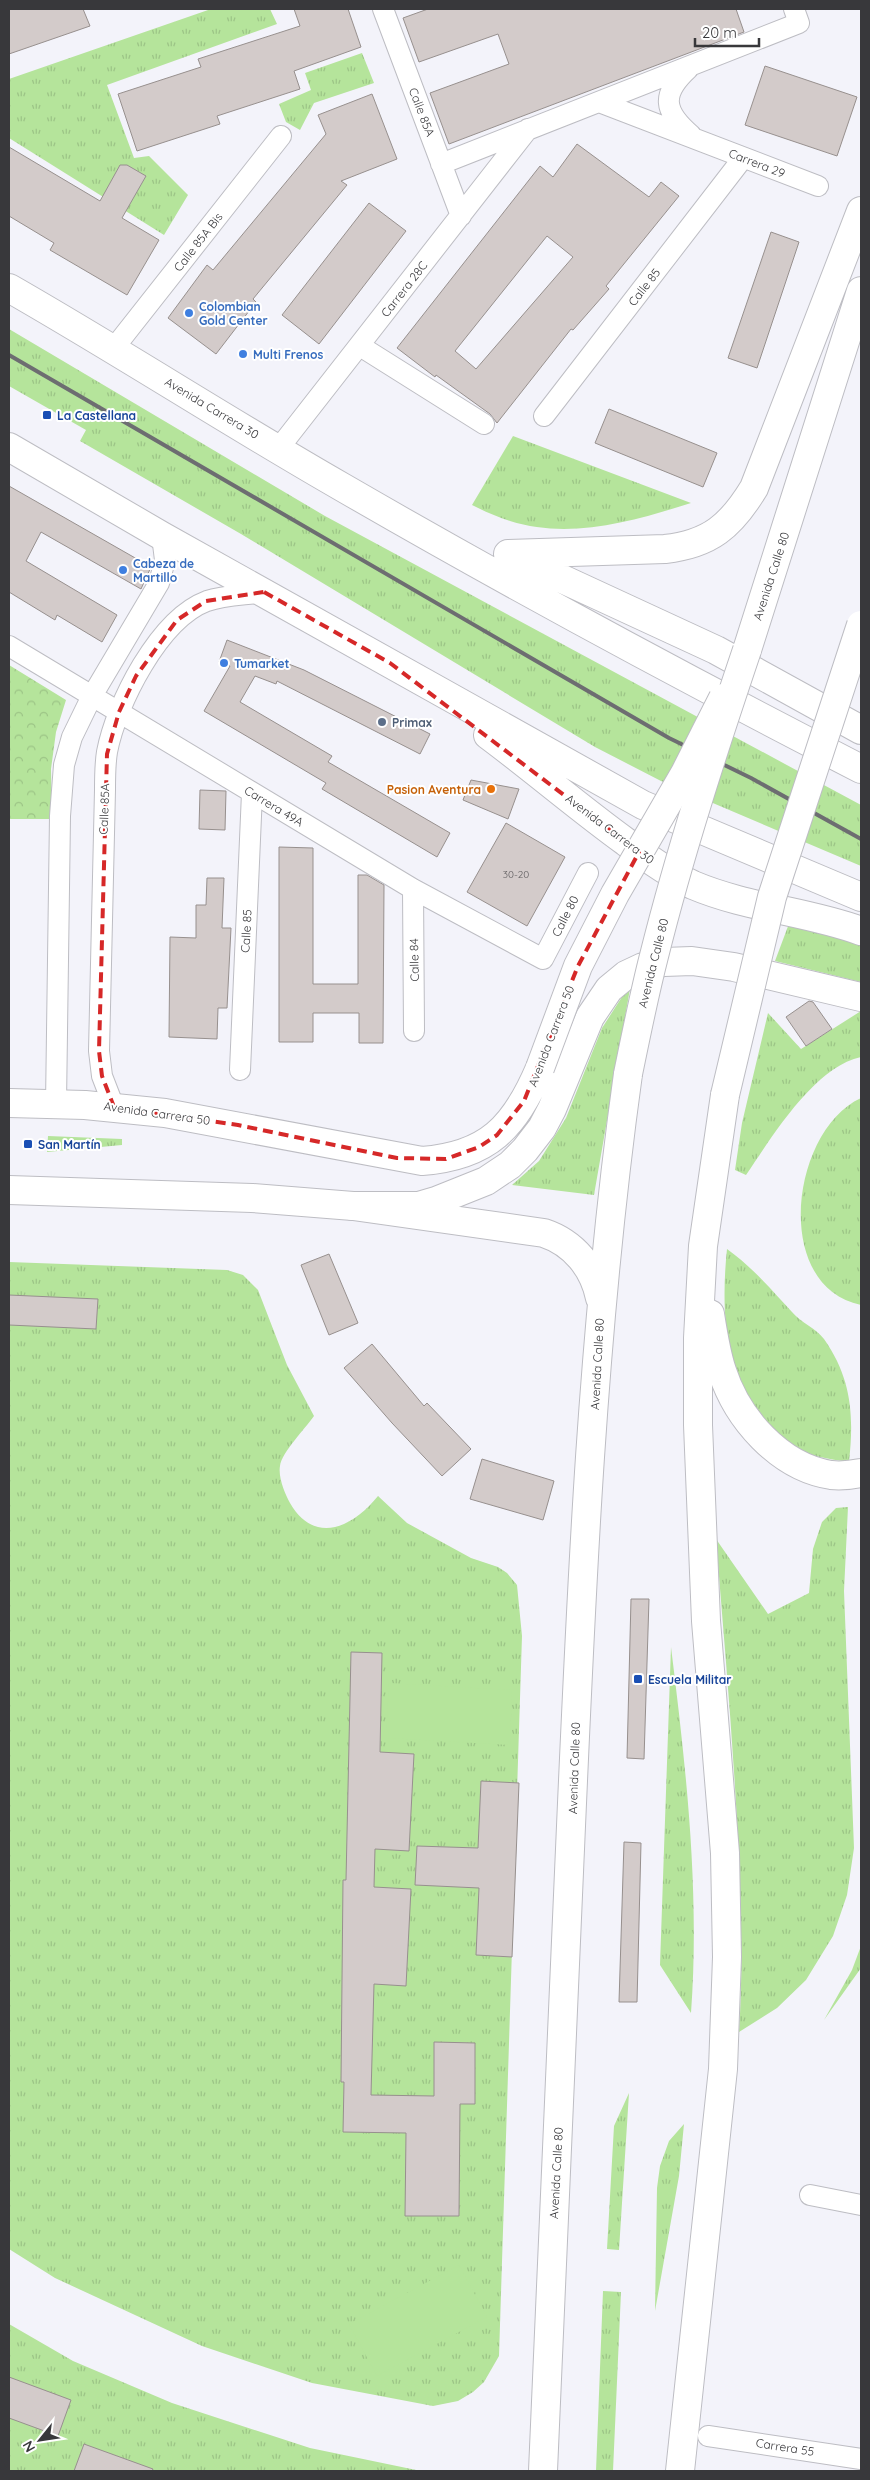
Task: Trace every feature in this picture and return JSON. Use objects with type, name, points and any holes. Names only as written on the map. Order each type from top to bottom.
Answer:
[{"type":"main road","points":[[508,554],[665,549],[689,546],[706,539],[727,523],[744,505],[754,488],[861,211]]},
{"type":"main road","name":"Avenida Carrera 30","points":[[9,288],[114,348],[414,529],[672,671],[861,769]]},
{"type":"main road","name":"Avenida Calle 80","points":[[543,2471],[578,1651],[601,1299],[612,1186],[628,1074],[654,957],[678,866],[827,404],[861,291]]},
{"type":"main road","name":"Avenida Carrera 30","points":[[9,446],[162,536],[643,805],[861,897]]},
{"type":"main road","name":"Avenida Carrera 30","points":[[414,529],[508,554],[716,650],[861,730]]},
{"type":"main road","points":[[680,2471],[723,2069],[727,1957],[725,1854],[706,1621],[701,1519],[698,1348],[703,1246],[725,1095],[772,897],[861,625]]},
{"type":"main road","name":"Avenida Carrera 50","points":[[9,1103],[114,1107],[238,1125],[397,1158],[422,1161],[438,1160],[468,1152],[496,1135],[512,1120],[524,1101],[540,1068],[567,991],[582,958],[615,894],[685,773],[747,650]]},
{"type":"main road","name":"Avenida Carrera 30","points":[[390,663],[510,752],[604,826],[671,873],[717,894],[834,922],[861,931]]},
{"type":"main road","points":[[353,1206],[418,1206],[486,1182],[510,1165],[542,1128],[561,1090],[590,1017],[600,1002],[617,981],[643,967],[664,962],[700,962],[734,967],[861,996]]},
{"type":"main road","points":[[9,1190],[252,1198],[353,1206],[534,1232],[559,1238],[578,1254],[595,1280],[601,1299]]},
{"type":"main road","points":[[703,1246],[713,1332],[722,1371],[735,1401],[756,1430],[776,1449],[797,1462],[830,1475],[861,1473]]},
{"type":"street","name":"Calle 85A","points":[[383,9],[461,216]]},
{"type":"street","points":[[441,164],[691,65],[797,16]]},
{"type":"street","name":"Carrera 29","points":[[691,65],[674,83],[669,93],[668,103],[678,122],[696,139]]},
{"type":"street","name":"Carrera 29","points":[[599,102],[818,186]]},
{"type":"street","name":"Carrera 28C","points":[[279,448],[528,129]]},
{"type":"street","name":"Calle 85A Bis","points":[[114,348],[282,136]]},
{"type":"street","name":"Calle 85","points":[[544,416],[744,158]]},
{"type":"street","points":[[360,346],[484,424]]},
{"type":"street","points":[[56,1104],[64,765],[72,737],[92,696],[158,583],[164,560],[162,536]]},
{"type":"street","name":"Calle 85A","points":[[114,1107],[104,1083],[99,1051],[107,754],[119,712],[136,676],[177,620],[206,601],[264,592]]},
{"type":"street","name":"Carrera 49A","points":[[9,646],[413,889],[543,959]]},
{"type":"street","name":"Calle 85","points":[[240,1070],[252,793]]},
{"type":"street","name":"Calle 80","points":[[543,959],[588,872]]},
{"type":"street","name":"Calle 84","points":[[413,889],[414,1032]]},
{"type":"street","points":[[810,2195],[861,2205]]},
{"type":"street","name":"Carrera 55","points":[[708,2436],[861,2459]]},
{"type":"highlighted area","points":[[264,592],[390,663],[639,852],[578,966],[524,1101],[497,1135],[479,1147],[446,1159],[397,1158],[238,1125],[114,1107],[102,1076],[99,1051],[107,754],[119,712],[136,676],[177,620],[206,601]]},
{"type":"green space","points":[[211,9],[270,9],[277,24],[107,85],[134,158],[149,156],[188,195],[164,235],[9,138],[9,79]]},
{"type":"green space","points":[[362,53],[374,83],[314,103],[300,130],[286,122],[279,104],[311,90],[305,73]]},
{"type":"green space","points":[[9,329],[325,516],[861,805],[861,866],[661,781],[595,747],[241,534],[80,441],[86,430],[9,386]]},
{"type":"green space","points":[[513,436],[691,503],[625,522],[579,528],[556,529],[500,518],[472,505]]},
{"type":"green space","points":[[9,665],[66,700],[56,732],[51,769],[52,819],[9,819]]},
{"type":"green space","points":[[790,921],[861,942],[861,982],[775,961]]},
{"type":"green space","points":[[631,983],[594,1195],[512,1185],[539,1161],[566,1118],[602,1028]]},
{"type":"green space","points":[[861,1011],[861,1057],[844,1063],[827,1074],[811,1089],[781,1124],[746,1175],[735,1170],[742,1123],[768,1013],[801,1049]]},
{"type":"green space","points":[[861,1098],[861,1305],[832,1292],[813,1269],[803,1240],[801,1206],[807,1173],[819,1141],[837,1115]]},
{"type":"green space","points":[[48,1136],[122,1139],[122,1145],[47,1152]]},
{"type":"green space","points":[[727,1249],[753,1271],[796,1316],[821,1335],[833,1354],[846,1383],[849,1398],[851,1445],[849,1462],[811,1455],[790,1446],[768,1429],[751,1408],[739,1384],[731,1358],[726,1330],[725,1275]]},
{"type":"green space","points":[[9,1262],[227,1270],[243,1275],[258,1290],[287,1365],[314,1416],[289,1447],[280,1466],[284,1490],[290,1503],[300,1516],[311,1524],[322,1528],[334,1527],[346,1523],[357,1516],[378,1496],[407,1523],[471,1558],[498,1567],[507,1573],[517,1585],[522,1636],[499,2356],[484,2382],[473,2392],[458,2401],[433,2406],[312,2383],[202,2346],[55,2278],[9,2249]]},
{"type":"green space","points":[[848,1507],[844,1591],[854,1848],[847,1895],[833,1936],[806,1980],[777,2008],[739,2032],[741,1918],[739,1861],[732,1738],[716,1539],[768,1614],[809,1593],[813,1549],[822,1522],[836,1508]]},
{"type":"green space","points":[[671,1647],[682,1738],[693,1875],[694,1921],[691,2013],[660,1965]]},
{"type":"green space","points":[[389,1683],[512,1690],[510,1745],[386,1738]]},
{"type":"green space","points":[[861,1946],[861,1968],[824,2020],[852,1970]]},
{"type":"green space","points":[[629,2093],[619,2250],[607,2249],[614,2126]]},
{"type":"green space","points":[[684,2124],[679,2176],[655,2311],[657,2188],[660,2166],[669,2141]]},
{"type":"green space","points":[[459,2265],[487,2317],[377,2376],[349,2324]]},
{"type":"green space","points":[[603,2291],[621,2292],[613,2471],[596,2471]]},
{"type":"green space","points":[[9,2324],[73,2361],[172,2403],[310,2448],[421,2471],[9,2471]]},
{"type":"building","points":[[9,9],[83,9],[90,26],[9,54]]},
{"type":"building","points":[[294,9],[348,9],[361,47],[294,71],[300,89],[217,116],[220,124],[137,151],[118,94],[201,67],[198,59],[300,26]]},
{"type":"building","points":[[428,9],[736,9],[744,32],[449,144],[430,93],[509,64],[498,34],[419,62],[403,18]]},
{"type":"building","points":[[765,66],[857,97],[837,156],[745,125]]},
{"type":"building","points":[[372,94],[397,159],[341,181],[347,185],[253,299],[256,302],[216,354],[168,318],[207,265],[213,270],[326,134],[318,115]]},
{"type":"building","points":[[577,144],[649,197],[661,182],[679,196],[606,286],[609,289],[573,330],[571,329],[497,423],[490,414],[436,375],[435,377],[397,348],[540,166],[553,177]],"holes":[[[547,236],[573,257],[476,369],[455,351]]]},
{"type":"building","points":[[9,147],[100,201],[120,165],[127,165],[146,176],[122,218],[159,240],[127,295],[50,250],[54,243],[9,216]]},
{"type":"building","points":[[369,203],[406,231],[319,344],[282,315]]},
{"type":"building","points":[[771,232],[799,242],[757,368],[728,358]]},
{"type":"building","points":[[609,409],[717,453],[703,487],[595,443]]},
{"type":"building","points":[[9,486],[151,567],[141,589],[41,532],[26,561],[117,615],[102,642],[57,615],[55,620],[9,592]]},
{"type":"building","points":[[227,640],[304,670],[430,734],[420,754],[277,681],[276,684],[255,676],[240,702],[332,756],[328,762],[450,833],[437,857],[322,789],[326,783],[204,711],[230,666],[219,662]]},
{"type":"building","points":[[471,780],[519,789],[508,819],[463,800]]},
{"type":"building","points":[[200,790],[226,791],[225,830],[199,829]]},
{"type":"building","points":[[506,823],[565,857],[527,926],[467,892]]},
{"type":"building","points":[[279,847],[313,848],[313,984],[358,984],[358,875],[367,875],[384,885],[383,1043],[359,1043],[359,1013],[313,1013],[313,1042],[279,1042]]},
{"type":"building","points":[[207,878],[224,878],[222,928],[231,928],[227,1008],[218,1008],[217,1039],[169,1037],[170,937],[196,938],[196,905],[206,905]]},
{"type":"building","points":[[809,1001],[813,1002],[832,1029],[806,1046],[786,1017]]},
{"type":"building","points":[[329,1254],[358,1323],[329,1335],[301,1265]]},
{"type":"building","points":[[9,1295],[98,1299],[96,1329],[9,1325]]},
{"type":"building","points":[[372,1344],[424,1406],[427,1403],[471,1449],[442,1476],[344,1368]]},
{"type":"building","points":[[482,1459],[554,1481],[543,1520],[470,1499]]},
{"type":"building","name":"Escuela Militar","points":[[631,1599],[649,1599],[644,1759],[627,1758]]},
{"type":"building","points":[[351,1652],[382,1653],[380,1752],[414,1754],[409,1851],[375,1849],[374,1887],[411,1889],[406,1986],[374,1984],[371,2095],[434,2096],[434,2042],[475,2043],[475,2104],[460,2104],[459,2216],[405,2216],[406,2133],[343,2132],[344,2082],[341,2082],[343,1880],[346,1880]]},
{"type":"building","points":[[481,1781],[519,1783],[512,1957],[476,1955],[479,1888],[415,1885],[417,1846],[478,1848]]},
{"type":"building","points":[[624,1842],[641,1843],[637,2002],[619,2002]]},
{"type":"building","points":[[9,2377],[71,2400],[58,2436],[9,2418]]},
{"type":"building","points":[[84,2444],[153,2469],[152,2471],[74,2471]]},
{"type":"railway","points":[[9,355],[669,738],[751,778],[861,839]]},
{"type":"place","name":"Colombian Gold Center","points":[[189,313]]},
{"type":"place","name":"Multi Frenos","points":[[243,354]]},
{"type":"place","name":"La Castellana","points":[[47,415]]},
{"type":"place","name":"Cabeza de Martillo","points":[[123,570]]},
{"type":"place","name":"Tumarket","points":[[224,663]]},
{"type":"place","name":"Primax","points":[[382,722]]},
{"type":"place","name":"Pasion Aventura","points":[[491,789]]},
{"type":"place","name":"San Martín","points":[[28,1144]]},
{"type":"place","name":"Escuela Militar","points":[[638,1679]]}]
